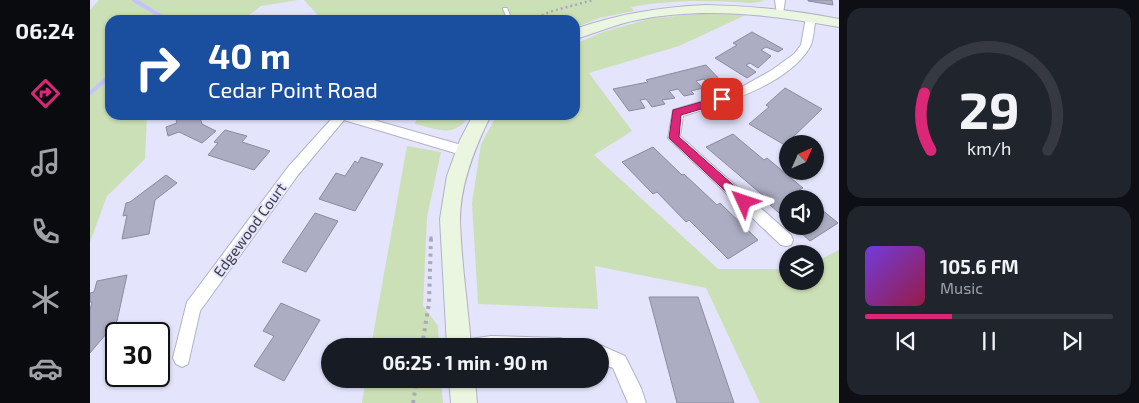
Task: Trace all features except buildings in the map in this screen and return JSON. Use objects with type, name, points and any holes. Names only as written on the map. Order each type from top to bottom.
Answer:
[{"type":"street","points":[[580,32],[610,20],[674,8],[780,6],[811,18],[839,23]]},
{"type":"street","points":[[786,240],[674,138],[677,113],[736,95],[776,73],[798,56],[806,45],[811,18]]},
{"type":"street","name":"Edgewood Court","points":[[182,358],[193,308],[293,171],[337,120]]},
{"type":"street","name":"Edgewood Court","points":[[358,120],[465,151]]},
{"type":"street","points":[[458,338],[450,218],[456,176],[480,120]]},
{"type":"street","points":[[609,358],[618,362],[638,403]]},
{"type":"street","points":[[463,388],[464,403]]},
{"type":"lane","points":[[505,9],[508,15]]},
{"type":"path","points":[[543,15],[592,0]]},
{"type":"path","points":[[413,403],[416,388]]},
{"type":"green space","points":[[99,0],[298,0],[261,6],[249,15],[105,15],[105,120],[147,120],[145,159],[107,196],[90,242],[90,10]]},
{"type":"green space","points":[[304,0],[764,0],[753,3],[695,1],[644,5],[631,7],[634,11],[599,18],[580,26],[580,15],[318,15]]},
{"type":"green space","points":[[694,14],[748,14],[679,46],[589,73],[632,131],[594,155],[718,269],[779,269],[779,290],[824,290],[824,258],[839,250],[839,403],[760,403],[706,288],[595,266],[598,309],[478,304],[472,203],[481,144],[494,120],[580,120],[580,42],[603,32],[649,19]]},
{"type":"green space","points":[[416,120],[466,120],[452,130],[439,130],[415,124]]},
{"type":"green space","points":[[407,146],[441,152],[427,217],[423,306],[438,326],[439,338],[372,338]]},
{"type":"green space","points":[[364,388],[442,388],[443,403],[362,403]]},
{"type":"waterway","points":[[134,0],[159,15]]},
{"type":"waterway","points":[[90,93],[105,80]]},
{"type":"route","points":[[722,99],[677,113],[674,138],[744,202]]}]
